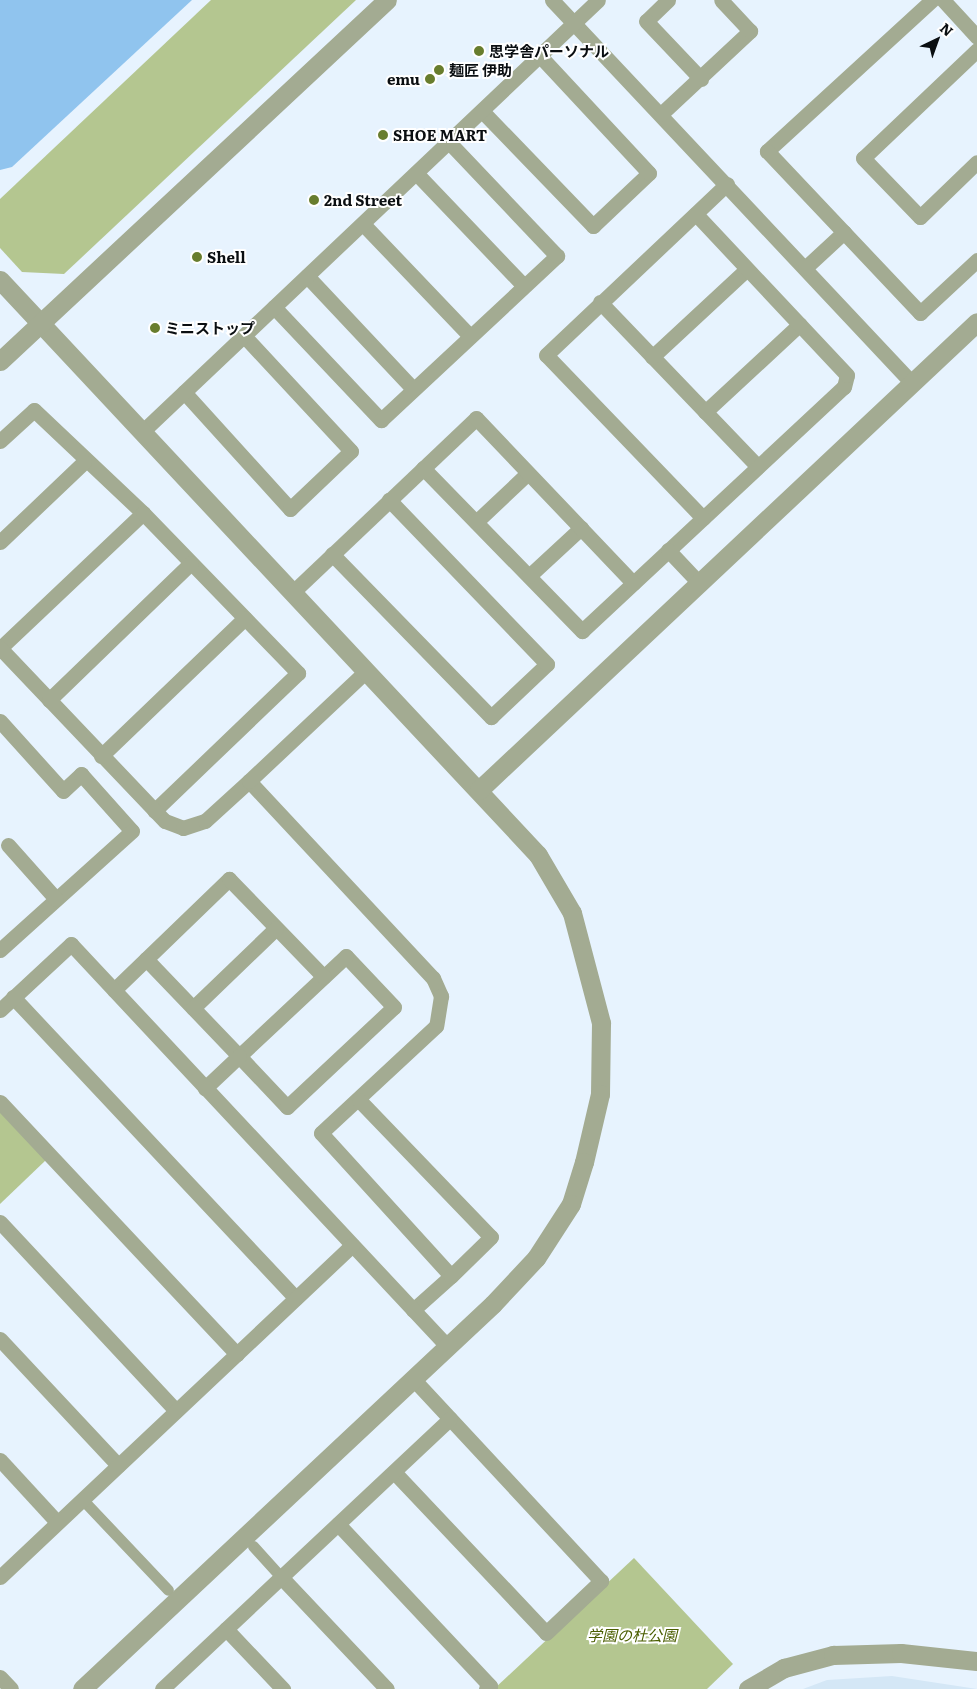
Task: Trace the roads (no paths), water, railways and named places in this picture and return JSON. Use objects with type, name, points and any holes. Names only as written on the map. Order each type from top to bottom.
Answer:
[{"type":"street","points":[[0,361],[387,0]]},
{"type":"street","points":[[552,0],[912,383]]},
{"type":"street","points":[[144,430],[598,0]]},
{"type":"street","points":[[668,0],[646,22],[701,78]]},
{"type":"street","points":[[661,114],[750,31],[721,0]]},
{"type":"street","points":[[932,0],[767,151],[920,313],[977,260]]},
{"type":"street","points":[[943,0],[977,37]]},
{"type":"street","points":[[977,50],[863,158],[920,217],[977,162]]},
{"type":"street","points":[[482,111],[593,226],[650,173],[540,56]]},
{"type":"street","points":[[274,307],[381,420],[557,256],[449,142]]},
{"type":"street","points":[[416,173],[524,286]]},
{"type":"street","points":[[703,518],[546,355],[726,184]]},
{"type":"street","points":[[423,468],[582,630],[758,467],[849,380],[800,324],[696,214]]},
{"type":"street","points":[[363,224],[470,336]]},
{"type":"street","points":[[805,268],[844,232]]},
{"type":"street","points":[[652,357],[747,269]]},
{"type":"street","points":[[307,276],[413,389]]},
{"type":"street","points":[[0,280],[144,430],[538,855],[572,913],[601,1023],[600,1094],[571,1204],[536,1258],[413,1380],[82,1689]]},
{"type":"street","points":[[600,302],[758,467]]},
{"type":"street","points":[[479,790],[977,322]]},
{"type":"street","points":[[705,412],[800,324]]},
{"type":"street","points":[[184,392],[290,509],[351,451],[244,336]]},
{"type":"street","points":[[0,441],[34,410],[84,462],[143,513],[298,673],[154,811]]},
{"type":"street","points":[[294,591],[476,418],[633,583]]},
{"type":"street","points":[[0,542],[84,462]]},
{"type":"street","points":[[476,522],[528,473]]},
{"type":"street","points":[[332,554],[491,717],[540,671],[547,664],[389,500]]},
{"type":"street","points":[[143,513],[0,648],[154,811],[173,826],[196,826],[249,781],[366,671]]},
{"type":"street","points":[[529,576],[581,528]]},
{"type":"street","points":[[668,550],[700,584]]},
{"type":"street","points":[[49,700],[191,563]]},
{"type":"street","points":[[101,756],[244,618]]},
{"type":"street","points":[[0,721],[62,791],[81,774],[132,830],[0,950]]},
{"type":"street","points":[[249,781],[433,978],[441,996],[436,1026],[359,1100],[321,1133],[451,1276]]},
{"type":"street","points":[[3,845],[56,899]]},
{"type":"street","points":[[114,990],[229,879],[324,977]]},
{"type":"street","points":[[193,1008],[276,928]]},
{"type":"street","points":[[0,1010],[71,944],[447,1346]]},
{"type":"street","points":[[146,959],[239,1056],[287,1107],[394,1007],[346,956],[324,977],[239,1056],[205,1088]]},
{"type":"street","points":[[13,998],[296,1298]]},
{"type":"street","points":[[359,1100],[491,1237],[413,1310]]},
{"type":"street","points":[[0,1102],[236,1354]]},
{"type":"street","points":[[0,1222],[176,1411]]},
{"type":"street","points":[[0,1576],[352,1245]]},
{"type":"street","points":[[0,1339],[118,1465]]},
{"type":"street","points":[[394,1472],[546,1633],[601,1581],[413,1380]]},
{"type":"street","points":[[169,1687],[226,1629],[450,1419]]},
{"type":"street","points":[[0,1460],[58,1522]]},
{"type":"street","points":[[82,1499],[168,1590]]},
{"type":"street","points":[[338,1524],[490,1686],[486,1689]]},
{"type":"street","points":[[253,1546],[386,1689]]},
{"type":"street","points":[[226,1629],[283,1689]]},
{"type":"street","points":[[748,1689],[784,1668],[833,1655],[901,1652],[977,1662]]},
{"type":"street","points":[[0,1678],[11,1689]]},
{"type":"water","points":[[0,0],[192,0],[12,167],[0,170]]},
{"type":"place","name":"思学舎パーソナル","points":[[479,51]]},
{"type":"place","name":"麺匠 伊助","points":[[439,70]]},
{"type":"place","name":"emu","points":[[430,79]]},
{"type":"place","name":"SHOE MART","points":[[383,135]]},
{"type":"place","name":"2nd Street","points":[[314,200]]},
{"type":"place","name":"Shell","points":[[197,257]]},
{"type":"place","name":"ミニストップ","points":[[155,328]]},
{"type":"park label","name":"学園の杜公園","points":[[632,1635]]}]
